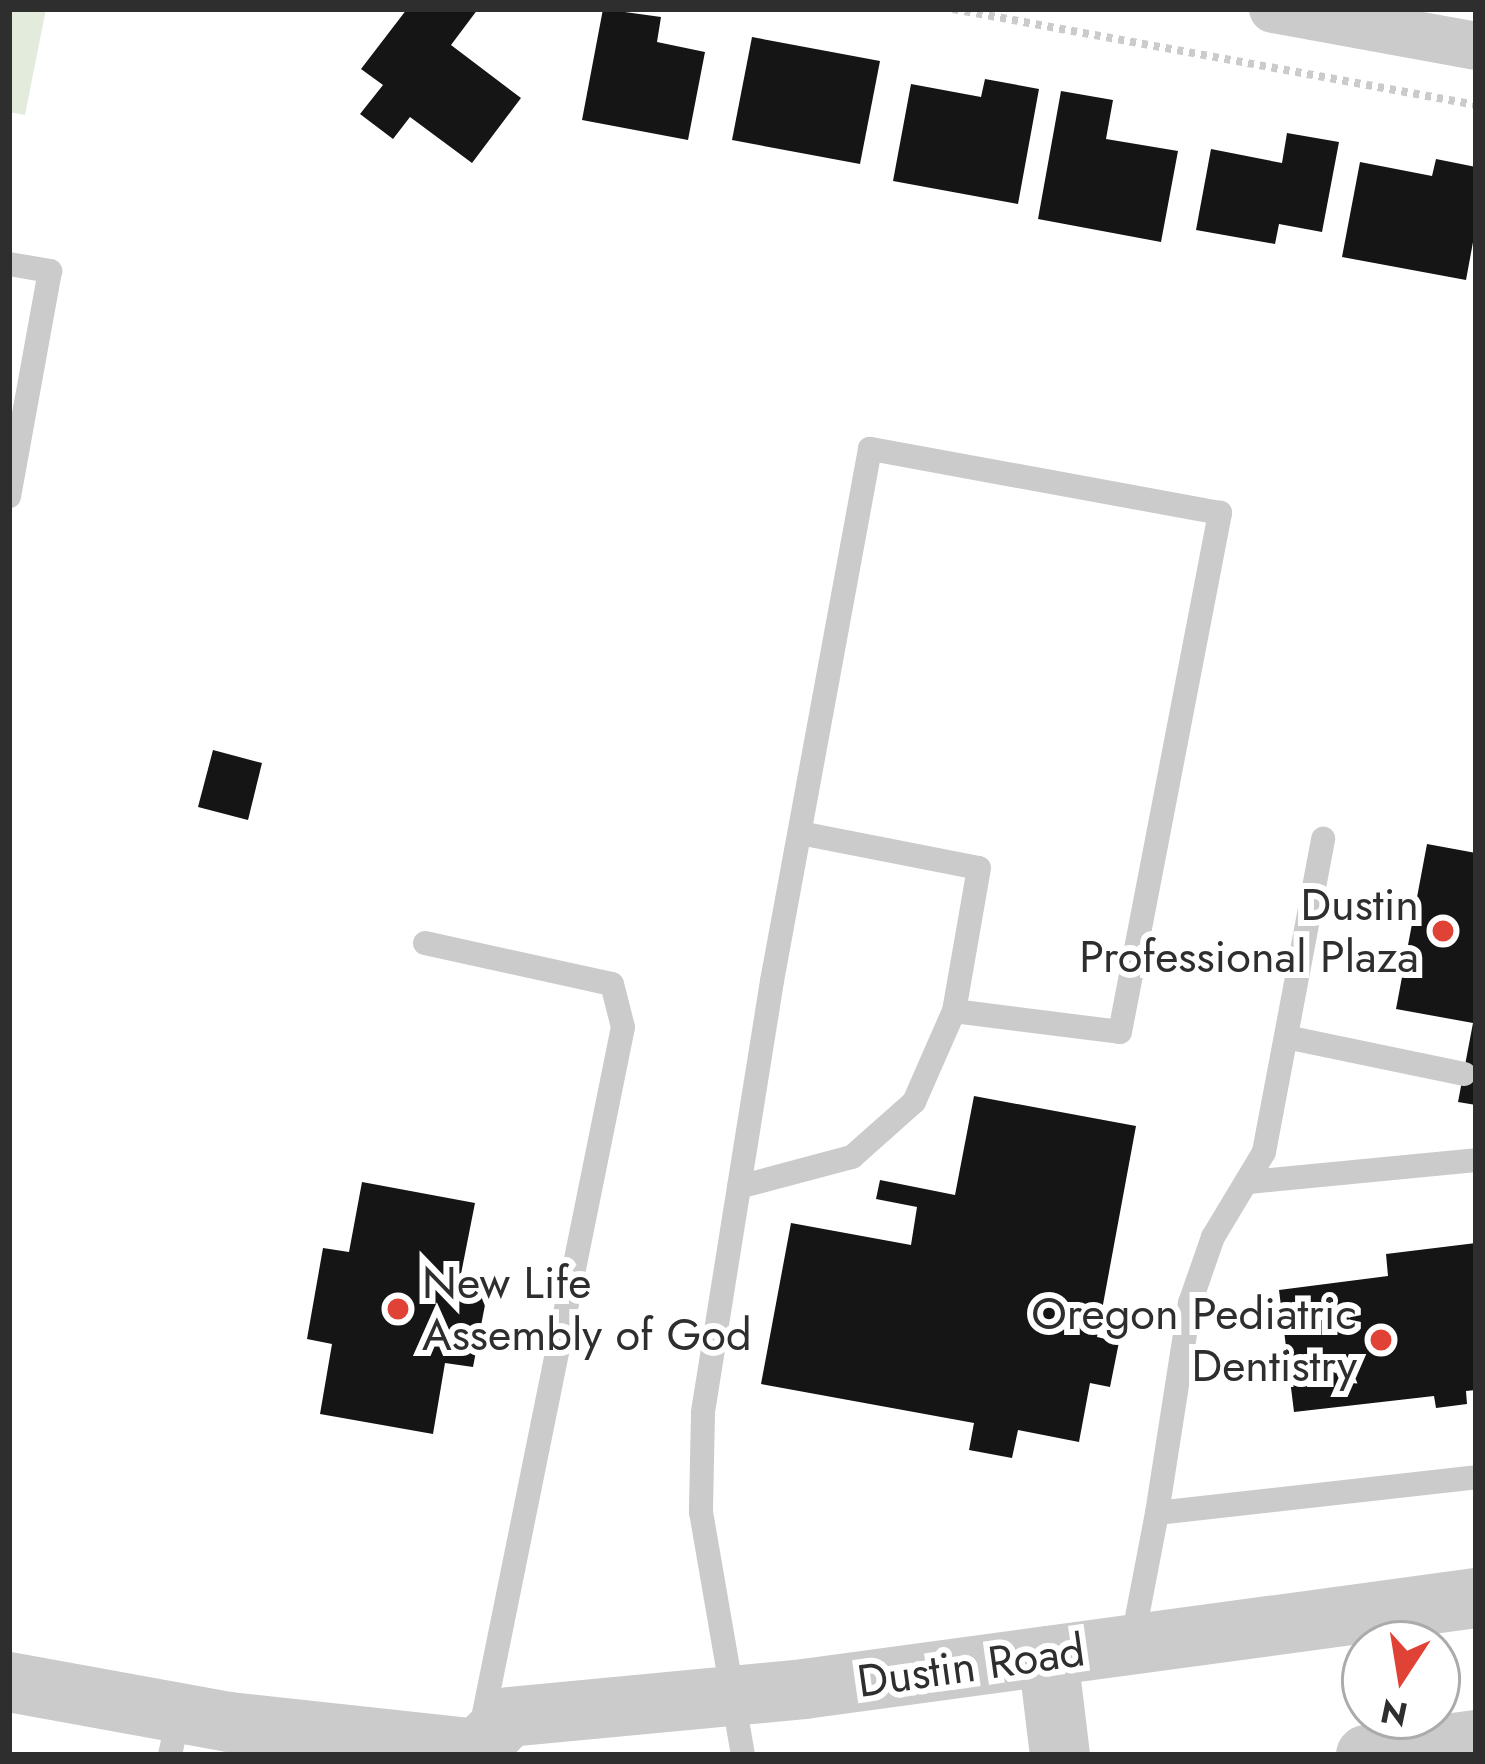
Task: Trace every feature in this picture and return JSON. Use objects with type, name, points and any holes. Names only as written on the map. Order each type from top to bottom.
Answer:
[{"type":"street","points":[[1273,9],[1476,46]]},
{"type":"street","name":"Dustin Road","points":[[479,1753],[509,1717],[736,1696],[1476,1598]]},
{"type":"street","points":[[1048,1656],[1060,1755]]},
{"type":"street","points":[[9,1682],[174,1734],[479,1753]]},
{"type":"street","points":[[1366,1755],[1476,1740]]},
{"type":"lane","points":[[9,263],[50,271],[9,496]]},
{"type":"lane","points":[[743,1755],[701,1512],[703,1413],[870,449],[1220,513],[1120,1032],[954,1011]]},
{"type":"lane","points":[[739,1187],[852,1156],[914,1102],[954,1011],[979,868],[800,833]]},
{"type":"lane","points":[[1131,1645],[1190,1303],[1213,1237],[1264,1151],[1323,839]]},
{"type":"lane","points":[[425,943],[612,984],[623,1027],[479,1753]]},
{"type":"lane","points":[[1286,1037],[1464,1074]]},
{"type":"lane","points":[[1249,1183],[1476,1160]]},
{"type":"lane","points":[[1157,1513],[1476,1477]]},
{"type":"path","points":[[952,9],[1476,105]]},
{"type":"green space","points":[[9,9],[46,9],[25,115],[9,112]]},
{"type":"building","points":[[407,9],[478,9],[451,45],[521,98],[472,163],[410,117],[393,139],[360,114],[383,85],[361,69]]},
{"type":"building","points":[[603,9],[661,17],[657,42],[705,52],[688,140],[582,120]]},
{"type":"building","points":[[752,37],[880,61],[860,164],[732,140]]},
{"type":"building","points":[[985,79],[1039,89],[1018,204],[893,181],[911,84],[981,97]]},
{"type":"building","points":[[1061,91],[1113,100],[1106,139],[1178,151],[1161,242],[1038,219]]},
{"type":"building","points":[[1287,133],[1339,142],[1322,232],[1279,224],[1275,244],[1196,230],[1211,149],[1282,163]]},
{"type":"building","points":[[1436,159],[1476,167],[1476,226],[1466,280],[1342,257],[1360,162],[1432,176]]},
{"type":"building","points":[[213,750],[262,763],[248,820],[198,807]]},
{"type":"building","name":"Dustin Professional Plaza","points":[[1427,844],[1476,853],[1476,1105],[1458,1102],[1473,1023],[1396,1009]]},
{"type":"building","points":[[974,1096],[1136,1126],[1097,1337],[1119,1342],[1110,1387],[1090,1383],[1079,1442],[1018,1430],[1012,1458],[969,1450],[974,1423],[761,1384],[791,1223],[911,1245],[917,1207],[876,1199],[880,1180],[955,1195]]},
{"type":"building","name":"New Life Assembly of God","points":[[362,1182],[475,1203],[461,1274],[490,1279],[473,1367],[445,1363],[433,1434],[320,1414],[332,1344],[307,1339],[323,1248],[349,1252]]},
{"type":"building","name":"Oregon Pediatric Dentistry","points":[[1476,1243],[1476,1390],[1466,1391],[1467,1404],[1436,1408],[1434,1396],[1294,1412],[1279,1290],[1388,1276],[1386,1254]]},
{"type":"place","name":"Dustin Professional Plaza","points":[[1443,931]]},
{"type":"place","name":"New Life Assembly of God","points":[[398,1309]]},
{"type":"place","name":"Oregon Pediatric Dentistry","points":[[1381,1340]]}]
